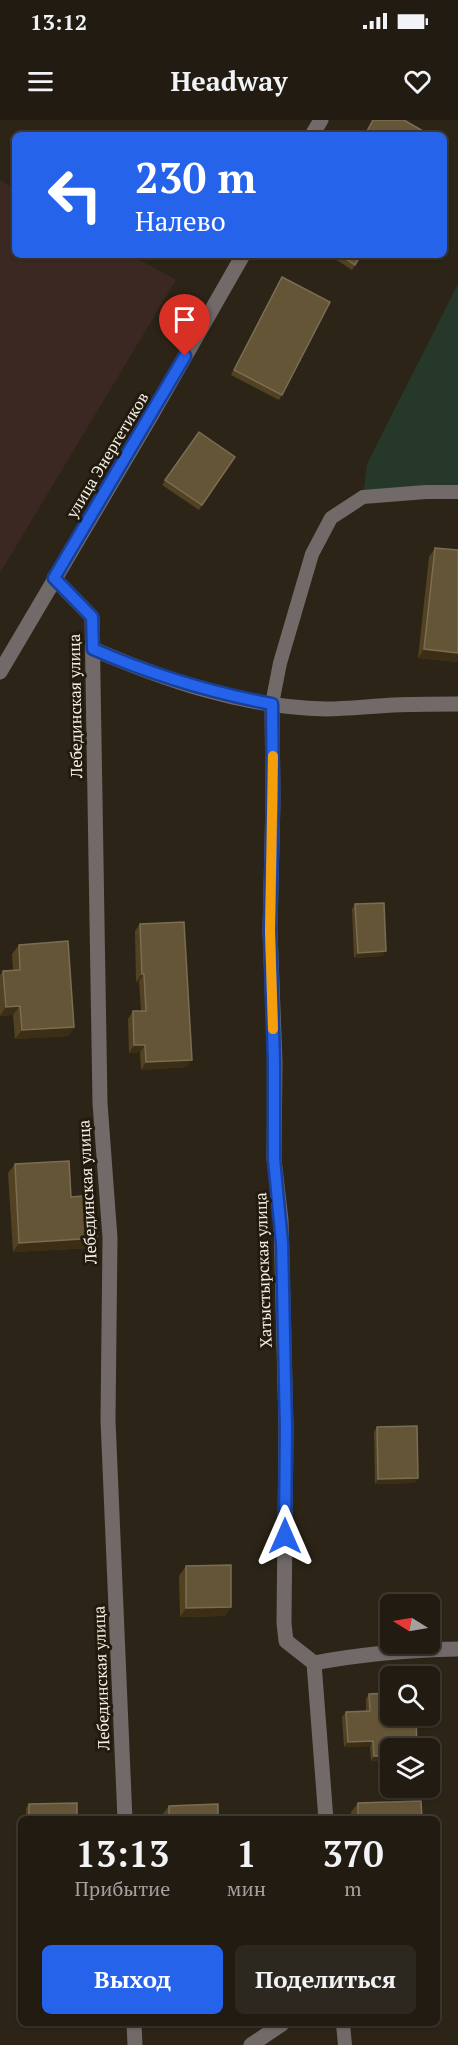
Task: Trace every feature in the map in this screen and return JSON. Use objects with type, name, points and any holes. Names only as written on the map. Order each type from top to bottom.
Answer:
[{"type":"street","name":"улица Энергетиков","points":[[0,672],[241,258]]},
{"type":"street","name":"Лебединская улица","points":[[54,578],[92,617],[100,1103],[110,1238],[108,1420],[125,1816]]},
{"type":"street","points":[[93,649],[139,669],[221,694],[272,704],[326,709],[458,704]]},
{"type":"street","name":"Хатыстырская улица","points":[[272,704],[273,799],[270,931],[274,1159],[281,1220],[286,1417],[284,1623],[286,1641],[314,1663]]},
{"type":"street","points":[[326,1816],[314,1663],[345,1657],[431,1649],[458,1649]]},
{"type":"street","points":[[134,2026],[135,2045]]},
{"type":"street","points":[[251,2045],[279,2026]]},
{"type":"lane","points":[[272,704],[280,663],[312,554],[331,518],[363,497],[458,492]]},
{"type":"lane","points":[[343,2026],[345,2045]]},
{"type":"shaded area","points":[[0,180],[12,187],[12,258],[136,258],[176,280],[0,573]]},
{"type":"green space","points":[[458,284],[458,492],[363,497],[367,464]]},
{"type":"building","points":[[373,120],[404,120],[425,132],[367,132]]},
{"type":"building","points":[[344,258],[359,258],[355,265]]},
{"type":"building","points":[[282,277],[330,302],[282,395],[234,370]]},
{"type":"building","points":[[199,432],[235,457],[202,505],[165,480]]},
{"type":"building","points":[[435,548],[458,550],[458,653],[424,649]]},
{"type":"building","points":[[384,903],[386,951],[358,953],[355,904]]},
{"type":"building","points":[[184,922],[192,1060],[146,1062],[145,1045],[134,1045],[133,1011],[146,1011],[140,924]]},
{"type":"building","points":[[68,941],[74,1027],[22,1030],[20,1006],[6,1007],[3,971],[20,970],[19,945]]},
{"type":"building","points":[[69,1161],[71,1197],[94,1195],[97,1238],[19,1243],[15,1164]]},
{"type":"building","points":[[417,1426],[418,1478],[378,1479],[377,1427]]},
{"type":"building","points":[[231,1565],[231,1607],[186,1608],[186,1566]]},
{"type":"building","points":[[380,1693],[380,1726],[416,1726],[417,1738],[380,1738],[380,1756],[374,1756],[373,1741],[348,1742],[346,1712],[370,1711],[369,1694]]},
{"type":"building","points":[[421,1801],[422,1816],[358,1816],[358,1803]]},
{"type":"building","points":[[77,1803],[77,1816],[29,1816],[29,1804]]},
{"type":"building","points":[[218,1804],[218,1816],[169,1816],[169,1806]]},
{"type":"slow traffic","points":[[273,756],[270,931],[273,1029]]},
{"type":"route","points":[[185,356],[54,578],[92,617],[93,649],[139,669],[221,694],[272,704],[273,799],[270,931],[274,1159],[282,1243],[286,1428],[285,1536]]}]
